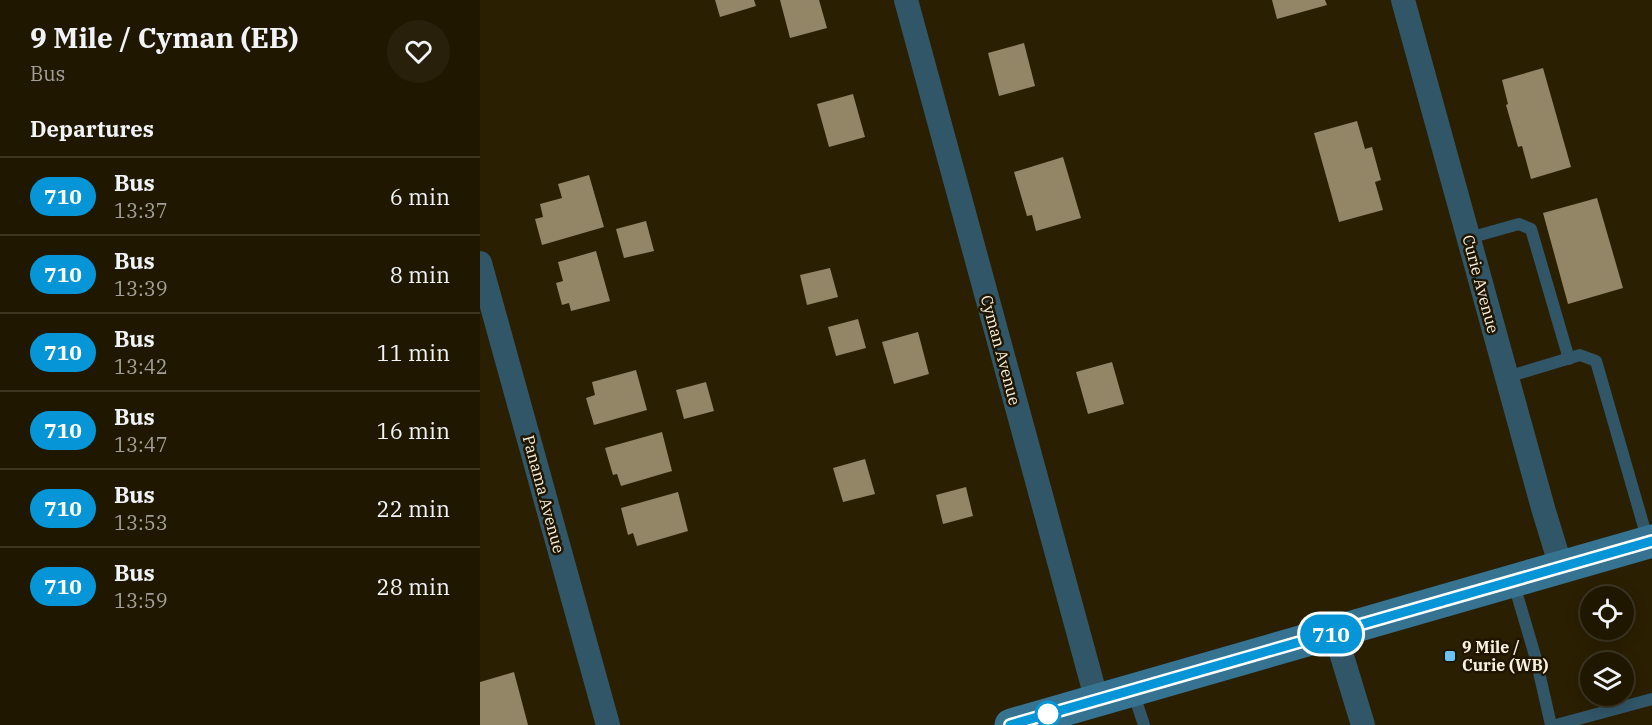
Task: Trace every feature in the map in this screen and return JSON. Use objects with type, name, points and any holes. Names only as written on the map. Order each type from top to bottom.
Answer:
[{"type":"main road","points":[[1011,725],[1562,567],[1651,545]]},
{"type":"street","name":"Cyman Avenue","points":[[906,0],[1097,701]]},
{"type":"street","name":"Curie Avenue","points":[[1403,0],[1562,567]]},
{"type":"street","name":"Panama Avenue","points":[[480,263],[608,725]]},
{"type":"street","points":[[1335,633],[1363,725]]},
{"type":"lane","points":[[1468,238],[1519,224],[1531,229],[1569,359]]},
{"type":"lane","points":[[1507,377],[1580,356],[1596,361],[1651,545]]},
{"type":"lane","points":[[1513,582],[1536,659],[1551,725]]},
{"type":"lane","points":[[1132,691],[1144,725]]},
{"type":"lane","points":[[1556,725],[1652,699]]},
{"type":"building","points":[[715,0],[754,0],[756,6],[720,17]]},
{"type":"building","points":[[780,0],[819,0],[827,28],[790,38]]},
{"type":"building","points":[[1272,0],[1325,0],[1327,5],[1277,19]]},
{"type":"building","points":[[1024,43],[1035,86],[999,96],[988,53]]},
{"type":"building","points":[[1543,68],[1571,167],[1531,179],[1522,146],[1518,147],[1506,105],[1508,104],[1502,80]]},
{"type":"building","points":[[853,94],[865,137],[829,147],[817,104]]},
{"type":"building","points":[[1357,121],[1365,149],[1372,147],[1381,180],[1375,182],[1383,210],[1339,222],[1314,133]]},
{"type":"building","points":[[1063,157],[1081,218],[1036,231],[1032,215],[1027,216],[1014,172]]},
{"type":"building","points":[[589,175],[604,227],[542,245],[535,219],[543,217],[540,204],[562,198],[558,184]]},
{"type":"building","points":[[1597,198],[1623,288],[1568,304],[1543,213]]},
{"type":"building","points":[[646,221],[654,251],[624,258],[616,229]]},
{"type":"building","points":[[596,251],[610,301],[571,311],[569,303],[562,305],[556,283],[563,281],[558,262]]},
{"type":"building","points":[[830,268],[838,297],[807,305],[800,275]]},
{"type":"building","points":[[858,319],[866,348],[836,356],[828,327]]},
{"type":"building","points":[[918,332],[929,374],[894,384],[882,342]]},
{"type":"building","points":[[1112,362],[1124,404],[1088,414],[1076,372]]},
{"type":"building","points":[[636,370],[647,410],[594,425],[586,398],[595,395],[592,382]]},
{"type":"building","points":[[706,382],[714,411],[684,419],[676,390]]},
{"type":"building","points":[[662,432],[672,471],[621,486],[617,474],[613,475],[605,448]]},
{"type":"building","points":[[865,459],[875,494],[843,502],[833,468]]},
{"type":"building","points":[[966,487],[973,516],[943,524],[936,495]]},
{"type":"building","points":[[678,492],[688,531],[637,546],[633,533],[628,535],[621,508]]},
{"type":"building","points":[[514,672],[528,725],[480,725],[480,682]]},
{"type":"bus line","name":"710","points":[[1010,725],[1652,541]]},
{"type":"place","name":"9 Mile / Curie (WB)","points":[[1450,656]]}]
